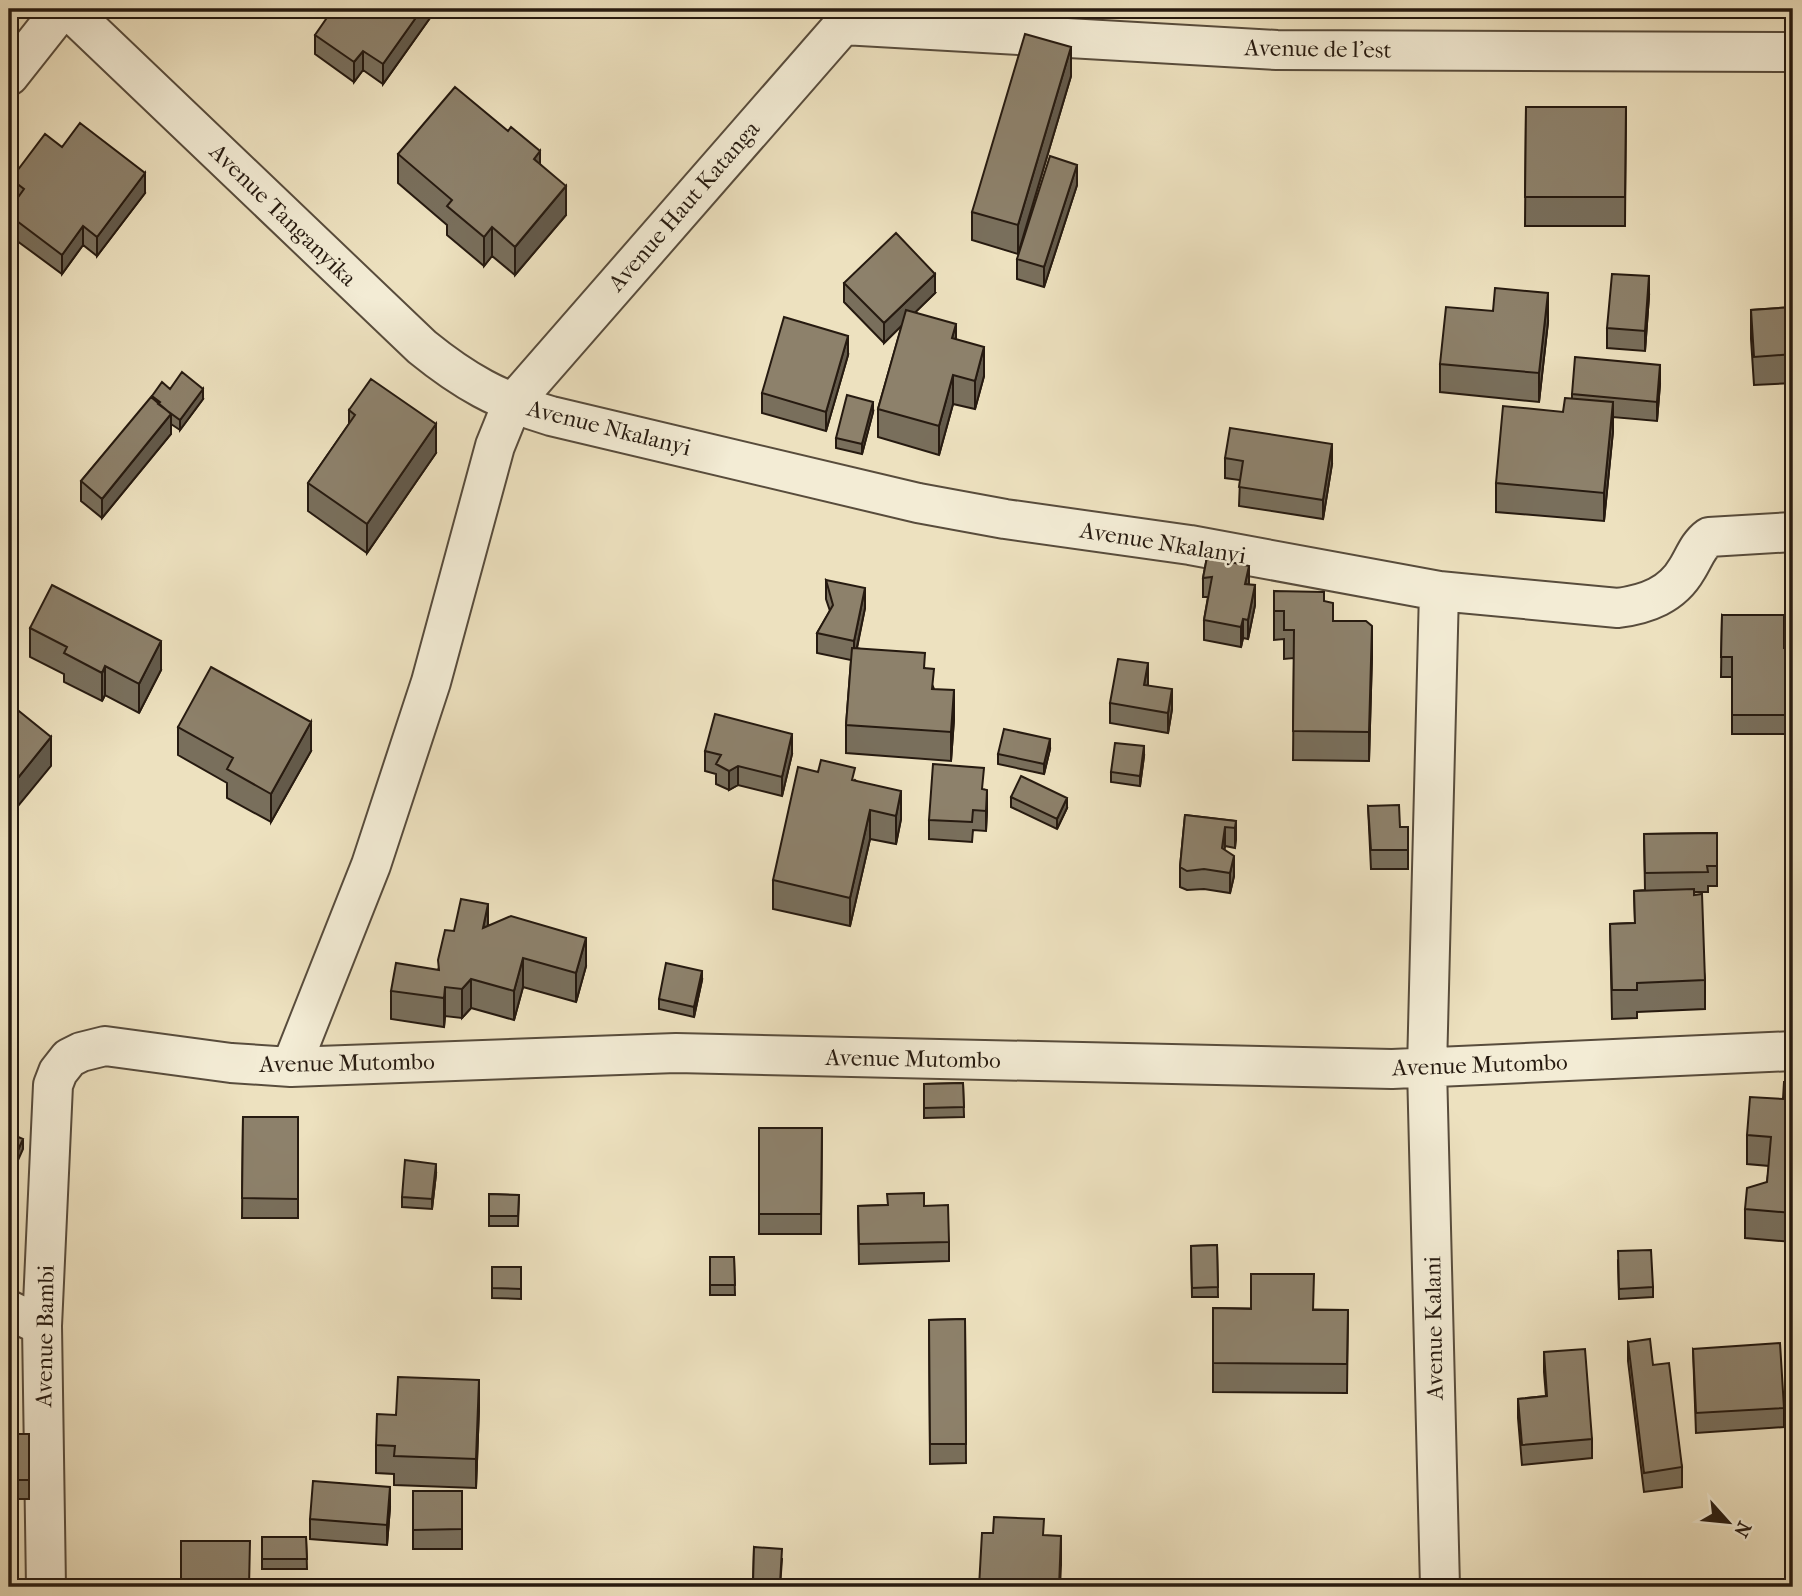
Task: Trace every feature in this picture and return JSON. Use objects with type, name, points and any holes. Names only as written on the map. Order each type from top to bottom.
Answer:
[{"type":"street","points":[[9,76],[65,9]]},
{"type":"street","name":"Avenue Tanganyika","points":[[65,9],[422,347],[452,372],[512,404]]},
{"type":"street","name":"Avenue Haut Katanga","points":[[291,1067],[371,865],[431,682],[495,446],[512,404],[850,17]]},
{"type":"street","name":"Avenue de l'est","points":[[850,17],[1277,50],[1793,52]]},
{"type":"street","name":"Avenue Nkalanyi","points":[[512,404],[551,416],[918,503],[1005,519],[1190,545],[1439,591],[1618,608],[1635,606],[1661,596],[1672,588],[1709,537],[1793,532]]},
{"type":"street","name":"Avenue Kalani","points":[[1439,591],[1427,1068],[1440,1587]]},
{"type":"street","name":"Avenue Mutombo","points":[[52,1085],[69,1058],[105,1046],[232,1063],[291,1067],[676,1053],[1427,1068],[1793,1051]]},
{"type":"street","name":"Avenue Bambi","points":[[46,1587],[26,1318],[52,1085]]},
{"type":"building","points":[[333,9],[422,9],[383,64],[363,51],[354,62],[315,35]]},
{"type":"building","points":[[1025,34],[1071,47],[1018,225],[972,212]]},
{"type":"building","points":[[455,87],[508,131],[511,127],[540,151],[534,159],[566,186],[515,247],[492,227],[484,237],[447,206],[452,200],[398,154]]},
{"type":"building","points":[[1526,107],[1626,107],[1625,197],[1525,197]]},
{"type":"building","points":[[80,123],[145,173],[97,237],[83,226],[62,255],[9,215],[9,210],[24,189],[11,179],[45,134],[62,147]]},
{"type":"building","points":[[1050,156],[1077,165],[1044,267],[1017,259]]},
{"type":"building","points":[[896,233],[935,274],[884,323],[844,283]]},
{"type":"building","points":[[1612,274],[1649,276],[1645,331],[1607,328]]},
{"type":"building","points":[[1495,288],[1548,293],[1539,373],[1440,364],[1446,307],[1493,311]]},
{"type":"building","points":[[1793,307],[1793,354],[1754,357],[1751,310]]},
{"type":"building","points":[[906,310],[956,324],[952,338],[984,347],[975,381],[953,375],[939,426],[878,409]]},
{"type":"building","points":[[784,317],[848,336],[826,412],[762,393]]},
{"type":"building","points":[[1575,357],[1660,365],[1657,402],[1572,394]]},
{"type":"building","points":[[182,372],[203,389],[180,420],[158,404],[160,402],[152,396],[162,382],[170,389]]},
{"type":"building","points":[[371,379],[436,424],[367,524],[308,483],[355,415],[349,410]]},
{"type":"building","points":[[847,395],[873,402],[862,444],[836,438]]},
{"type":"building","points":[[151,397],[171,414],[102,499],[81,481]]},
{"type":"building","points":[[1565,398],[1613,402],[1604,493],[1496,483],[1503,406],[1563,412]]},
{"type":"building","points":[[1230,428],[1332,444],[1323,500],[1239,487],[1243,461],[1225,458]]},
{"type":"building","points":[[1793,518],[1793,599],[1792,599]]},
{"type":"building","points":[[1207,557],[1249,566],[1245,584],[1255,585],[1248,620],[1243,619],[1241,627],[1204,620],[1212,577],[1203,578]]},
{"type":"building","points":[[826,580],[865,588],[854,641],[817,633],[833,605]]},
{"type":"building","points":[[52,585],[161,641],[139,684],[105,666],[102,673],[64,653],[67,647],[30,628]]},
{"type":"building","points":[[1274,591],[1324,592],[1324,601],[1333,603],[1333,621],[1366,621],[1372,626],[1369,732],[1293,731],[1294,630],[1284,630],[1284,611],[1274,611]]},
{"type":"building","points":[[1722,615],[1784,615],[1784,648],[1793,648],[1793,664],[1786,667],[1786,715],[1732,715],[1732,657],[1721,657]]},
{"type":"building","points":[[852,648],[925,653],[924,668],[934,669],[932,689],[954,690],[951,732],[846,725]]},
{"type":"building","points":[[1118,659],[1148,663],[1144,685],[1172,689],[1168,713],[1110,703]]},
{"type":"building","points":[[211,667],[311,722],[271,794],[227,769],[233,758],[178,727]]},
{"type":"building","points":[[9,703],[51,737],[9,789]]},
{"type":"building","points":[[715,714],[792,734],[782,777],[738,766],[729,771],[716,764],[721,755],[705,751]]},
{"type":"building","points":[[1004,729],[1050,739],[1044,764],[998,754]]},
{"type":"building","points":[[1115,743],[1144,746],[1140,776],[1111,772]]},
{"type":"building","points":[[821,760],[855,768],[852,780],[901,791],[896,816],[870,810],[850,898],[773,880],[798,767],[818,772]]},
{"type":"building","points":[[933,764],[984,768],[982,789],[987,790],[986,811],[973,810],[972,822],[929,820]]},
{"type":"building","points":[[1021,776],[1067,798],[1057,819],[1011,797]]},
{"type":"building","points":[[1399,805],[1400,827],[1408,827],[1408,850],[1371,850],[1368,806]]},
{"type":"building","points":[[1185,815],[1236,821],[1235,828],[1225,827],[1222,848],[1234,856],[1230,873],[1204,869],[1187,871],[1180,867]]},
{"type":"building","points":[[1717,833],[1717,866],[1707,866],[1708,872],[1645,873],[1644,834]]},
{"type":"building","points":[[1694,889],[1694,895],[1702,894],[1705,980],[1637,983],[1637,990],[1612,990],[1610,924],[1635,923],[1634,891]]},
{"type":"building","points":[[461,899],[488,904],[483,928],[511,916],[586,938],[576,973],[523,958],[514,991],[471,979],[462,989],[445,987],[444,998],[391,991],[396,963],[439,970],[438,960],[445,930],[454,931]]},
{"type":"building","points":[[666,963],[702,971],[694,1007],[659,999]]},
{"type":"building","points":[[1784,1082],[1793,1083],[1793,1213],[1745,1209],[1747,1188],[1767,1182],[1771,1137],[1747,1135],[1750,1097],[1783,1099]]},
{"type":"building","points":[[963,1083],[964,1107],[924,1108],[924,1084]]},
{"type":"building","points":[[243,1117],[298,1117],[298,1199],[242,1198]]},
{"type":"building","points":[[759,1128],[822,1128],[821,1214],[759,1214]]},
{"type":"building","points":[[9,1133],[23,1139],[9,1170]]},
{"type":"building","points":[[405,1160],[436,1164],[432,1199],[402,1197]]},
{"type":"building","points":[[924,1193],[924,1206],[948,1205],[949,1242],[859,1244],[858,1206],[888,1205],[887,1194]]},
{"type":"building","points":[[489,1194],[519,1195],[518,1216],[489,1216]]},
{"type":"building","points":[[1217,1245],[1218,1287],[1192,1288],[1191,1246]]},
{"type":"building","points":[[1651,1250],[1653,1287],[1619,1289],[1618,1251]]},
{"type":"building","points":[[710,1257],[734,1257],[735,1285],[710,1285]]},
{"type":"building","points":[[492,1267],[521,1267],[521,1289],[492,1288]]},
{"type":"building","points":[[1251,1274],[1314,1274],[1313,1310],[1348,1310],[1347,1364],[1213,1363],[1213,1308],[1251,1309]]},
{"type":"building","points":[[965,1319],[966,1444],[930,1444],[929,1320]]},
{"type":"building","points":[[1650,1339],[1653,1365],[1669,1363],[1682,1467],[1644,1473],[1628,1342]]},
{"type":"building","points":[[1780,1343],[1784,1408],[1696,1413],[1693,1349]]},
{"type":"building","points":[[1585,1349],[1592,1439],[1522,1445],[1518,1399],[1547,1396],[1544,1352]]},
{"type":"building","points":[[398,1377],[479,1380],[476,1459],[394,1456],[395,1446],[376,1445],[377,1414],[396,1415]]},
{"type":"building","points":[[9,1434],[29,1434],[29,1480],[9,1480]]},
{"type":"building","points":[[313,1481],[390,1487],[387,1525],[310,1519]]},
{"type":"building","points":[[413,1491],[462,1491],[462,1529],[413,1530]]},
{"type":"building","points":[[994,1517],[1044,1519],[1043,1535],[1061,1536],[1059,1587],[979,1587],[982,1533],[993,1533]]},
{"type":"building","points":[[262,1537],[306,1537],[307,1559],[262,1559]]},
{"type":"building","points":[[181,1541],[250,1541],[249,1587],[181,1587]]},
{"type":"building","points":[[754,1547],[782,1549],[780,1584],[753,1582]]}]
